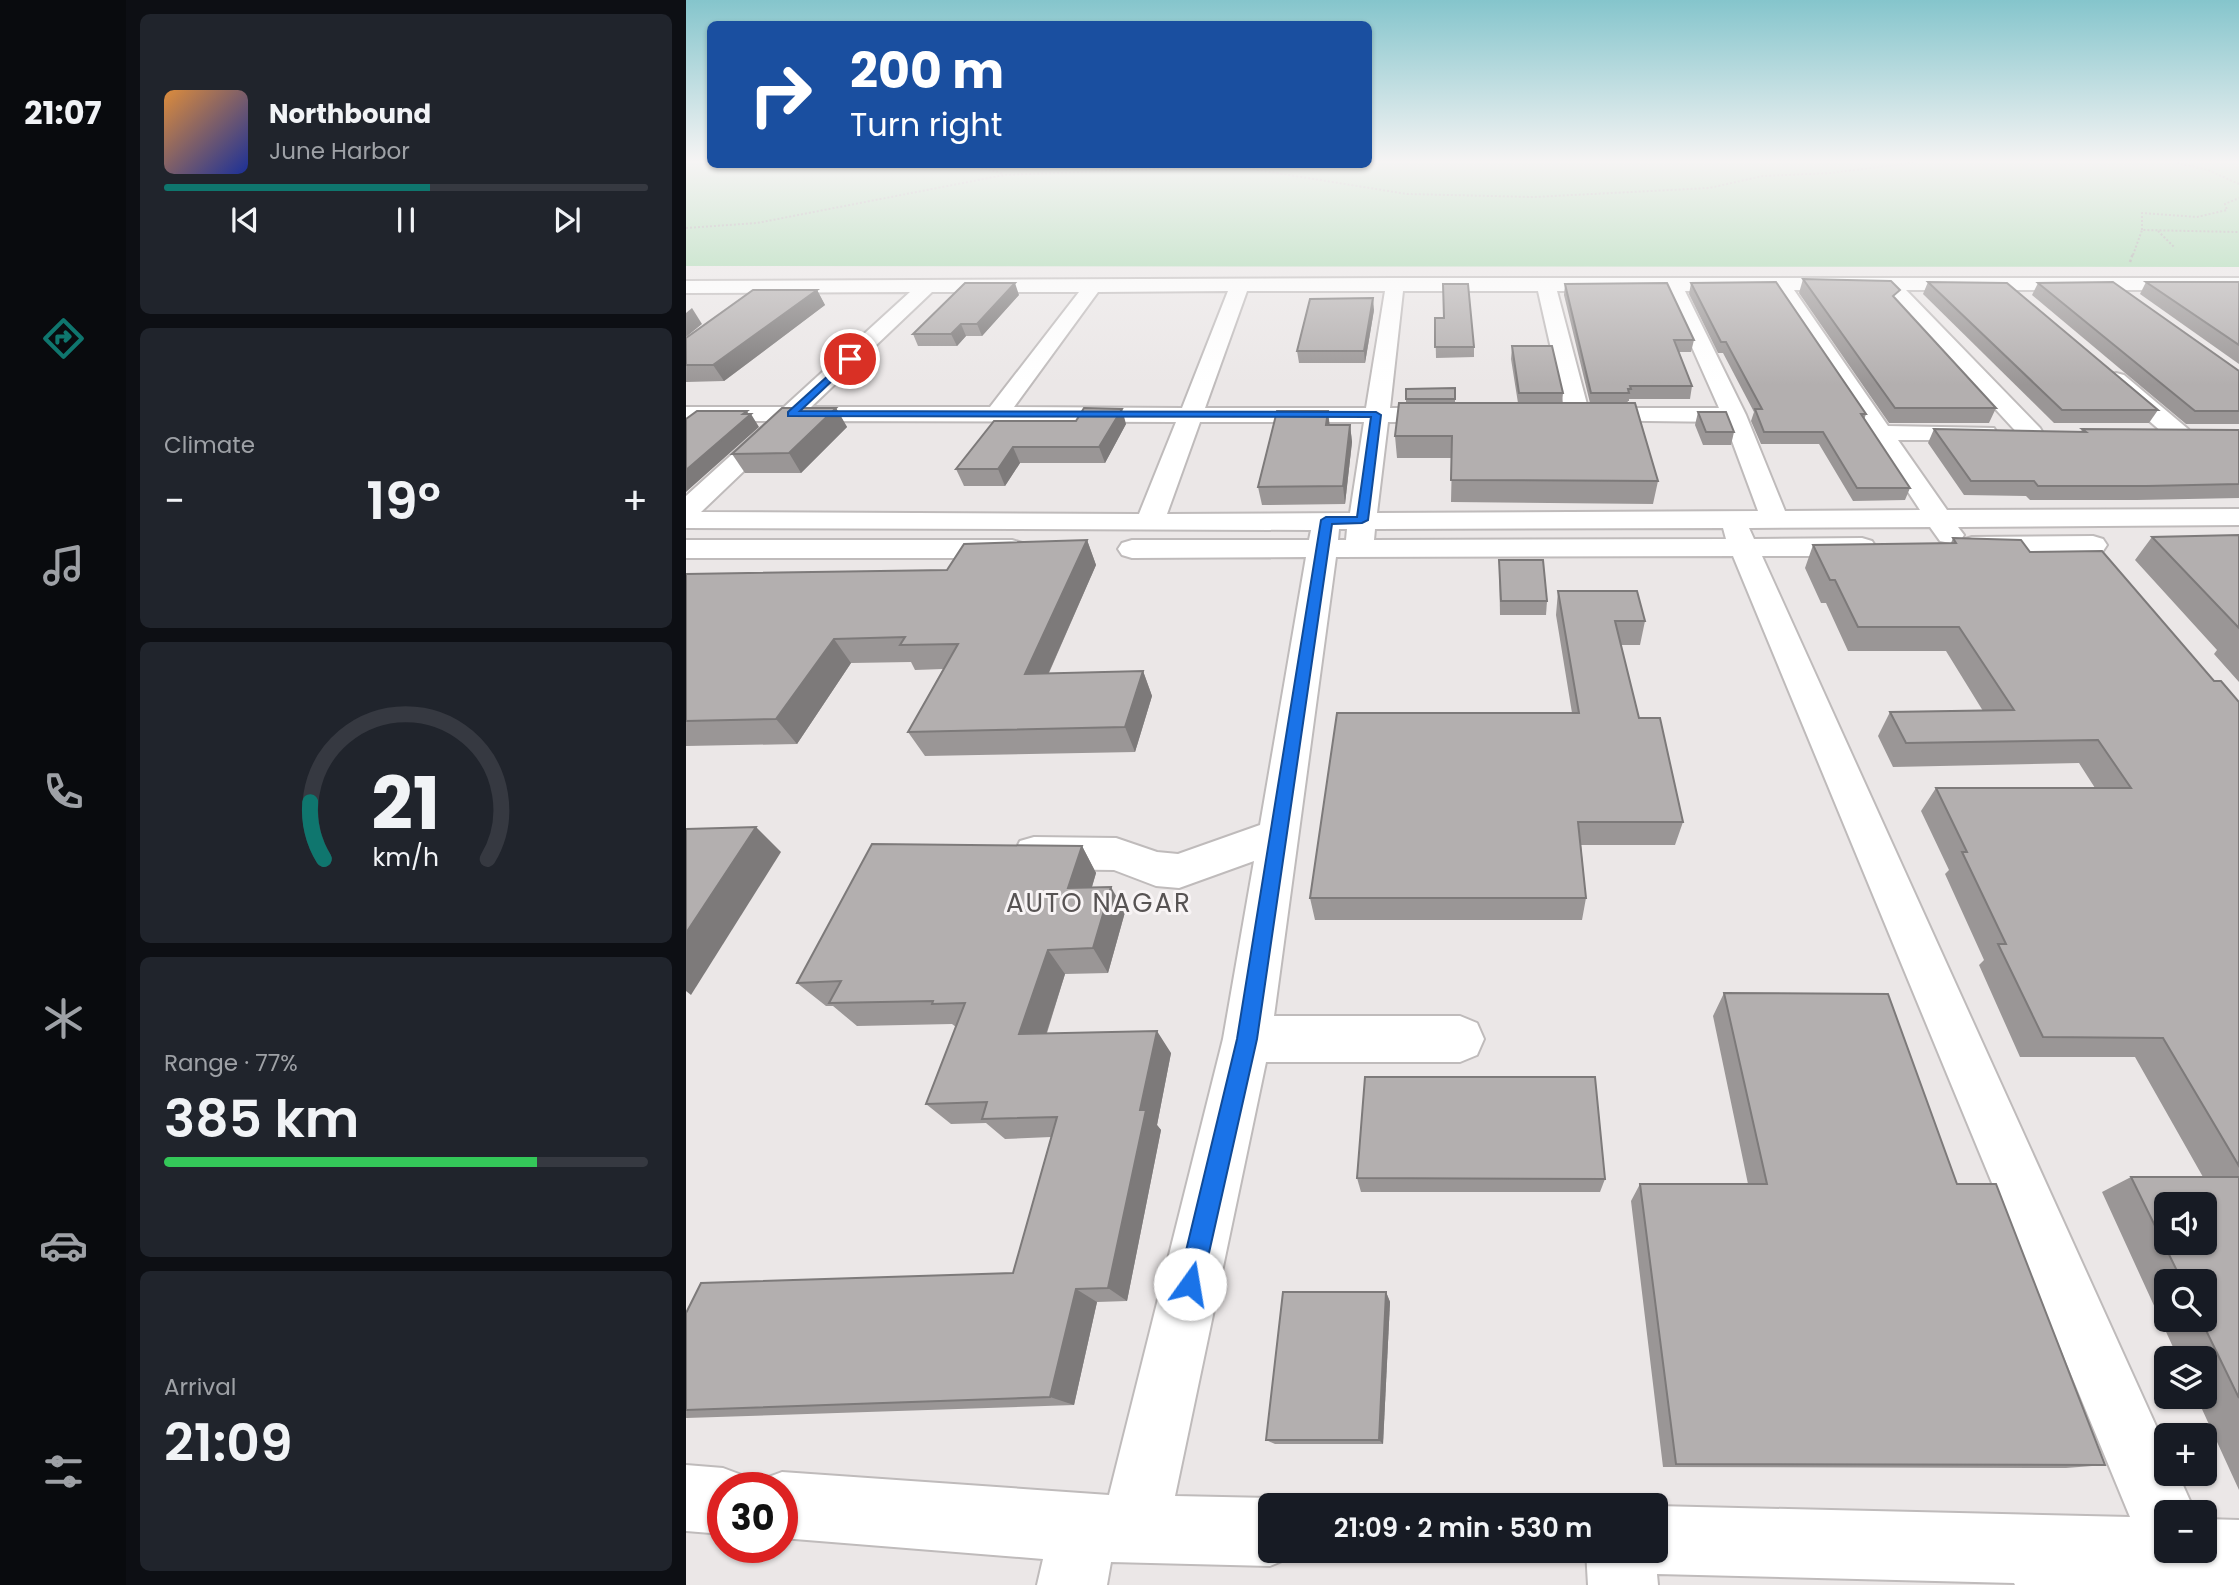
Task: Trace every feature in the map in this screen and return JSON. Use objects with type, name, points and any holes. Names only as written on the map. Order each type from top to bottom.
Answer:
[{"type":"street","points":[[1097,1547],[1247,1039],[1278,835],[1342,534],[1376,415],[1395,284]]},
{"type":"street","points":[[1673,284],[1734,415],[1751,529],[2172,1500]]},
{"type":"street","points":[[1780,284],[1940,518],[1942,546],[2122,545]]},
{"type":"street","points":[[1890,284],[2031,433]]},
{"type":"street","points":[[2004,284],[2024,302]]},
{"type":"street","points":[[2109,284],[2142,307]]},
{"type":"street","points":[[2211,284],[2239,300]]},
{"type":"street","points":[[686,287],[2239,284]]},
{"type":"street","points":[[996,414],[1094,285]]},
{"type":"street","points":[[1150,522],[1240,285]]},
{"type":"street","points":[[1546,285],[1578,415]]},
{"type":"street","points":[[738,310],[770,286]]},
{"type":"street","points":[[686,511],[928,286]]},
{"type":"street","points":[[2096,363],[2191,434],[2138,433]]},
{"type":"street","points":[[686,414],[1470,415]]},
{"type":"street","points":[[1551,415],[1734,415]]},
{"type":"street","points":[[1880,433],[2058,433]]},
{"type":"street","points":[[1111,549],[1342,534],[1751,529],[1940,518],[2236,520]]},
{"type":"street","points":[[686,520],[1150,522],[1342,534]]},
{"type":"street","points":[[1751,529],[1886,547]]},
{"type":"street","points":[[2083,545],[2111,576]]},
{"type":"street","points":[[686,549],[746,563],[1041,549]]},
{"type":"street","points":[[997,853],[1116,854],[1156,869],[1179,871],[1278,835]]},
{"type":"street","points":[[1247,1039],[1460,1039]]},
{"type":"street","points":[[686,1498],[707,1500]]},
{"type":"street","points":[[798,1507],[1097,1547],[1258,1533]]},
{"type":"street","points":[[1668,1541],[2044,1567],[2154,1551]]},
{"type":"street","points":[[1621,1563],[1623,1585]]},
{"type":"path","points":[[2164,237],[2175,248]]},
{"type":"green space","points":[[686,237],[2239,237],[2239,267],[686,266]]},
{"type":"building","points":[[1803,279],[1891,281],[1900,290],[1893,296],[1996,408],[1895,408]]},
{"type":"building","points":[[1776,282],[1866,414],[1861,414],[1910,488],[1857,488],[1823,432],[1764,432],[1755,409],[1762,409],[1726,342],[1721,342],[1691,283]]},
{"type":"building","points":[[1928,282],[2007,283],[2158,410],[2062,410]]},
{"type":"building","points":[[2113,282],[2239,371],[2239,411],[2195,411],[2038,283]]},
{"type":"building","points":[[2146,282],[2239,282],[2239,345]]},
{"type":"building","points":[[965,283],[1015,283],[977,324],[961,324],[951,334],[913,334]]},
{"type":"building","points":[[1667,283],[1694,340],[1674,340],[1692,386],[1630,386],[1629,393],[1591,393],[1565,284]]},
{"type":"building","points":[[1443,284],[1468,284],[1474,347],[1435,347],[1435,318],[1444,318]]},
{"type":"building","points":[[753,290],[817,290],[713,365],[686,365],[686,338]]},
{"type":"building","points":[[1373,298],[1364,351],[1297,351],[1310,299]]},
{"type":"building","points":[[1512,346],[1552,346],[1563,393],[1519,393]]},
{"type":"building","points":[[1455,388],[1455,399],[1406,399],[1406,389]]},
{"type":"building","points":[[1399,403],[1635,403],[1658,481],[1451,480],[1452,436],[1395,436]]},
{"type":"building","points":[[782,408],[836,408],[789,453],[732,454]]},
{"type":"building","points":[[1084,408],[1122,409],[1099,447],[1013,447],[998,469],[956,469],[994,421],[1076,421]]},
{"type":"building","points":[[697,411],[747,411],[743,414],[751,414],[686,470],[686,419]]},
{"type":"building","points":[[1277,411],[1328,411],[1326,425],[1350,425],[1343,486],[1258,487]]},
{"type":"building","points":[[1698,412],[1726,412],[1734,432],[1706,432]]},
{"type":"building","points":[[1934,429],[2086,432],[2082,429],[2239,430],[2239,484],[2038,486],[2034,481],[1971,481]]},
{"type":"building","points":[[2239,535],[2239,628],[2152,537]]},
{"type":"building","points":[[1953,538],[2021,540],[2030,552],[2102,551],[2214,681],[2221,681],[2239,702],[2239,1166],[2163,1038],[2043,1037],[1998,944],[2006,944],[1962,852],[1967,852],[1936,788],[2131,788],[2098,740],[1906,743],[1890,712],[2014,710],[1959,627],[1858,627],[1835,580],[1830,580],[1813,545],[1956,543]]},
{"type":"building","points":[[1087,540],[1025,674],[1143,671],[1125,727],[908,732],[958,644],[900,645],[905,637],[834,639],[776,719],[686,721],[686,574],[947,570],[964,544]]},
{"type":"building","points":[[1499,560],[1543,560],[1547,601],[1501,601]]},
{"type":"building","points":[[1558,591],[1637,591],[1645,621],[1615,621],[1639,718],[1660,718],[1683,822],[1578,822],[1586,898],[1310,898],[1337,713],[1579,713]]},
{"type":"building","points":[[756,827],[686,933],[686,829]]},
{"type":"building","points":[[872,844],[1082,846],[1068,888],[1111,887],[1093,948],[1048,950],[1019,1034],[1157,1031],[1140,1110],[1146,1110],[1108,1288],[1076,1289],[1050,1397],[686,1410],[686,1313],[701,1283],[1013,1273],[1057,1117],[982,1119],[987,1102],[926,1104],[965,1003],[829,1003],[841,981],[797,983]]},
{"type":"building","points":[[1724,993],[1888,994],[1957,1184],[1996,1184],[2105,1465],[1676,1464],[1640,1184],[1767,1184]]},
{"type":"building","points":[[1365,1077],[1595,1077],[1605,1179],[1357,1178]]},
{"type":"building","points":[[2131,1177],[2239,1177],[2239,1398],[2217,1353],[2217,1346],[2214,1346],[2207,1332],[2217,1332],[2217,1269],[2176,1269],[2169,1255],[2217,1255],[2217,1192],[2154,1192],[2154,1224]]},
{"type":"building","points":[[1283,1292],[1386,1292],[1379,1440],[1266,1440]]},
{"type":"district","name":"AUTO NAGAR","points":[[1099,903]]},
{"type":"route","points":[[850,359],[791,414],[1376,415],[1362,520],[1326,520],[1247,1039],[1190,1284]]}]
